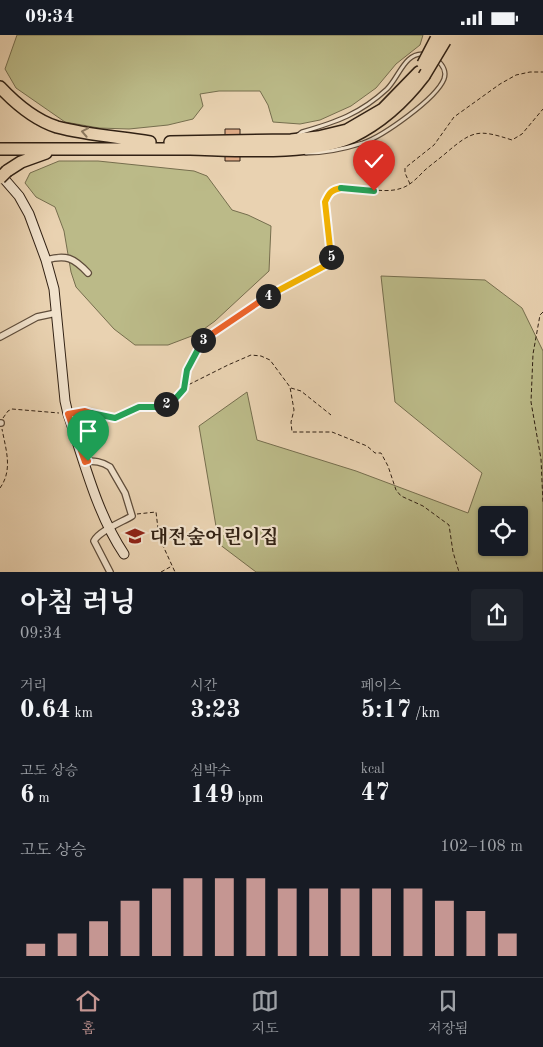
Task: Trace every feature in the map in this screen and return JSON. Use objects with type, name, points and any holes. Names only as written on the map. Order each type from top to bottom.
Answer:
[{"type":"highway","points":[[0,142],[150,142],[321,146],[352,137],[381,120],[409,95],[439,37]]},
{"type":"highway","points":[[0,149],[290,145],[348,130],[383,109],[420,72]]},
{"type":"highway","points":[[0,87],[15,103],[57,127],[150,142]]},
{"type":"highway","points":[[2,174],[20,162],[56,149]]},
{"type":"street","points":[[2,174],[19,196],[29,214],[46,260],[54,289],[64,401],[109,529],[124,554]]},
{"type":"street","points":[[46,260],[55,257],[70,258],[79,263],[88,273]]},
{"type":"street","points":[[0,337],[37,317],[56,313]]},
{"type":"street","points":[[85,462],[92,461],[110,467],[125,493],[132,516],[95,537],[94,541],[110,572]]},
{"type":"lane","points":[[419,53],[430,55],[441,63],[445,71],[444,78],[437,89],[419,107],[396,125],[364,143],[327,153],[302,154],[290,145],[302,132],[354,114],[388,88],[410,57],[419,53]]},
{"type":"path","points":[[410,184],[404,173],[404,168],[434,145],[454,117],[500,84],[516,75],[543,72]]},
{"type":"path","points":[[184,389],[187,370],[202,341],[268,295],[332,262],[325,202],[328,193],[333,189],[386,191],[400,189],[410,184],[465,137],[486,133],[512,140],[522,134],[543,109]]},
{"type":"path","points":[[543,311],[540,315],[533,354],[531,387],[531,402],[542,463],[543,503]]},
{"type":"path","points":[[0,488],[6,477],[8,466],[8,454],[1,423],[8,411],[12,409],[68,414],[85,411],[115,418],[139,407],[161,407],[176,398],[184,389],[220,369],[251,355],[261,356],[270,360],[290,387],[294,410],[292,432],[332,433],[367,446],[375,453],[381,453],[388,466],[396,490],[401,496],[424,506],[449,525],[453,552],[459,572]]},
{"type":"path","points":[[290,387],[301,391],[331,415]]},
{"type":"path","points":[[132,516],[156,512],[159,537],[176,572]]},
{"type":"path","points":[[162,572],[172,566]]},
{"type":"shaded area","points":[[17,35],[423,35],[420,45],[396,64],[376,88],[351,106],[320,120],[300,124],[273,122],[268,105],[260,91],[219,91],[200,94],[203,106],[193,119],[168,125],[129,129],[99,128],[65,122],[16,88],[5,69]]},
{"type":"shaded area","points":[[59,161],[98,161],[194,171],[207,176],[232,210],[271,226],[269,271],[215,321],[197,334],[168,345],[135,345],[114,329],[76,287],[71,272],[64,231],[55,207],[36,197],[25,183],[30,173]]},
{"type":"shaded area","points":[[381,276],[485,280],[522,308],[543,351],[543,572],[256,572],[219,544],[199,426],[247,392],[257,440],[356,471],[468,513],[482,473],[395,402]]},
{"type":"building","points":[[225,129],[240,129],[240,161],[225,161]]},
{"type":"place","name":"대전숲어린이집","points":[[135,536]]},
{"type":"route","points":[[88,461],[85,462],[68,414],[85,411],[115,418],[139,407],[161,407],[176,398],[184,389],[187,370],[202,341],[268,295],[332,262],[325,202],[328,193],[333,189],[343,188],[374,191]]}]
